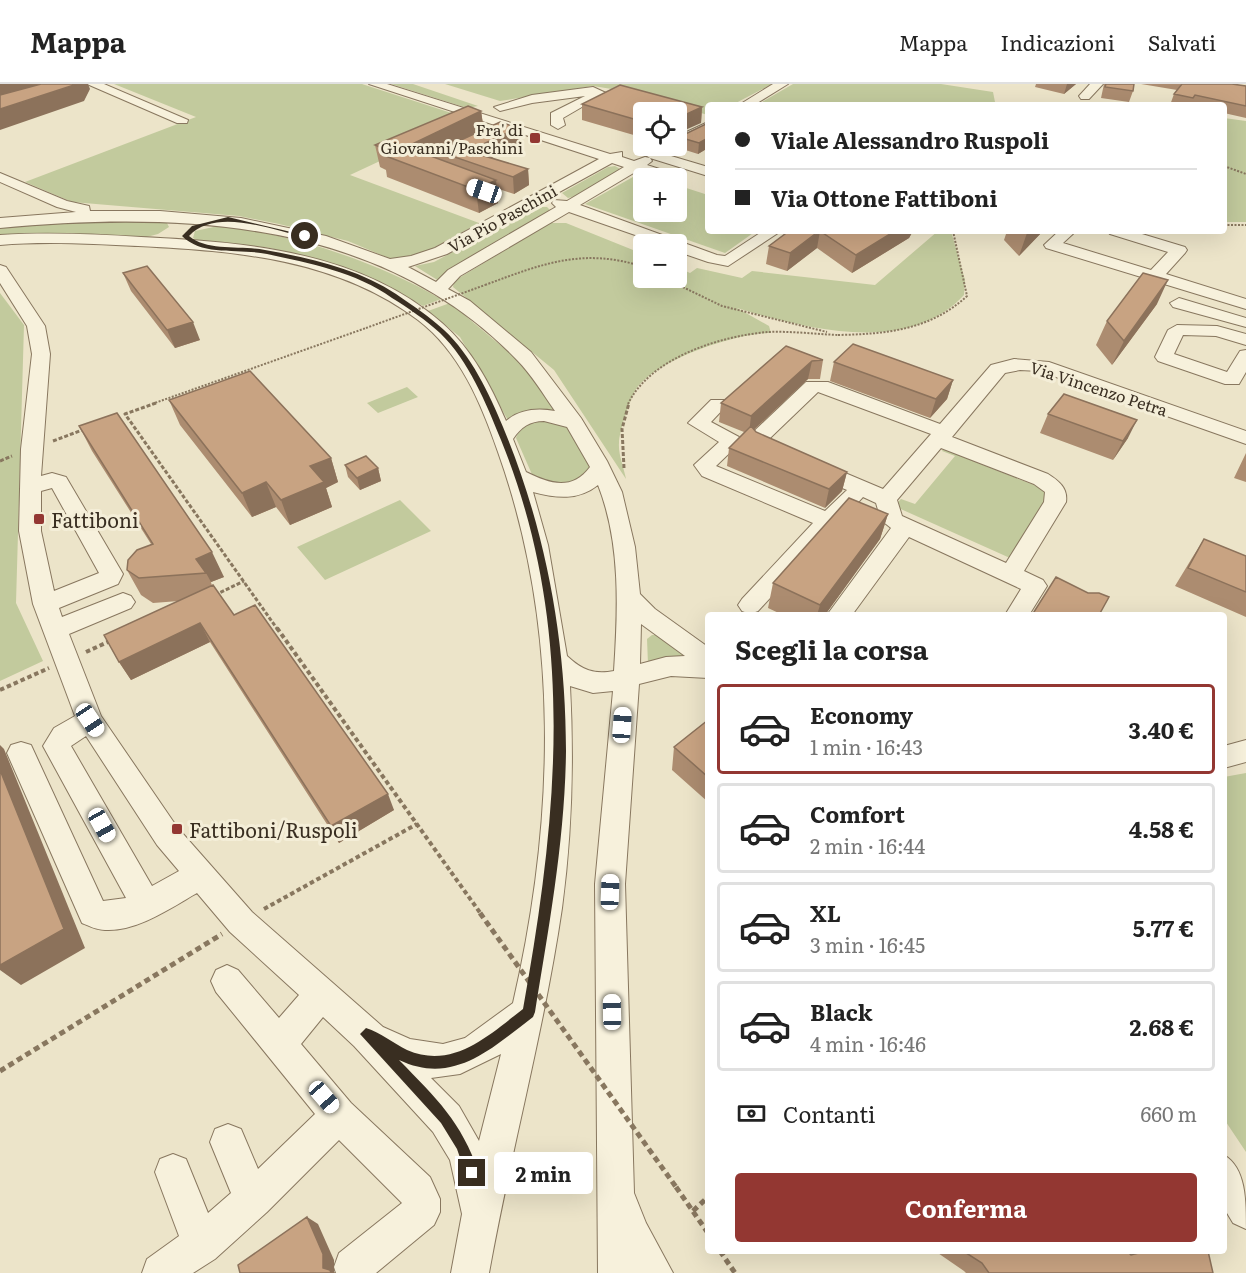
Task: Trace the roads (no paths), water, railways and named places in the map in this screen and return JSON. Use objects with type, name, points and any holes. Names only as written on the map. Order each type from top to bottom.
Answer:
[{"type":"street","points":[[93,84],[182,120]]},
{"type":"street","points":[[375,84],[641,168]]},
{"type":"street","points":[[750,102],[782,84]]},
{"type":"street","points":[[1085,96],[1097,84]]},
{"type":"street","points":[[467,113],[593,91],[600,93],[561,123]]},
{"type":"street","points":[[504,106],[534,117],[561,123]]},
{"type":"street","points":[[484,119],[504,106]]},
{"type":"street","points":[[504,106],[561,123]]},
{"type":"street","points":[[490,136],[509,127]]},
{"type":"street","points":[[687,137],[705,128]]},
{"type":"street","points":[[615,142],[633,148]]},
{"type":"street","name":"Via Pio Paschini","points":[[389,264],[432,256],[610,159],[633,150]]},
{"type":"street","name":"Via Pio Paschini","points":[[440,288],[454,273],[653,156]]},
{"type":"street","points":[[658,156],[705,171]]},
{"type":"street","points":[[6,206],[5,180],[74,208],[108,213]]},
{"type":"street","points":[[541,197],[645,234]]},
{"type":"street","points":[[505,198],[526,205]]},
{"type":"street","points":[[0,223],[108,213],[168,213],[228,219],[353,249],[440,288],[493,328],[525,357],[546,381],[574,423],[612,469],[616,509],[624,551],[627,595],[625,678],[610,892],[616,1273]]},
{"type":"street","points":[[130,241],[149,238],[170,230],[174,223],[168,213]]},
{"type":"street","points":[[196,245],[186,238],[189,230],[206,223],[228,219]]},
{"type":"street","points":[[687,249],[714,259],[728,261],[768,234]]},
{"type":"street","points":[[1065,234],[1052,245],[1246,304]]},
{"type":"street","points":[[1125,234],[1179,250],[1154,277]]},
{"type":"street","points":[[47,238],[16,249],[4,259],[0,269],[36,326],[40,354],[31,449],[30,531],[45,604],[90,720],[167,836],[241,922],[366,1034],[446,1119],[457,1135],[470,1166],[480,1219]]},
{"type":"street","points":[[0,240],[47,238],[130,241],[264,251],[315,262],[361,278],[392,294],[428,319],[451,342],[471,368],[504,438],[519,477],[539,547],[554,625],[560,744],[555,837],[547,907],[528,1012],[507,1092],[470,1273]]},
{"type":"street","points":[[1106,262],[1130,258],[1145,240]]},
{"type":"street","points":[[1179,303],[1246,324]]},
{"type":"street","points":[[1246,340],[1217,331],[1177,330],[1164,357],[1232,380],[1246,355]]},
{"type":"street","name":"Via Vincenzo Petra","points":[[841,612],[894,515],[943,436],[998,369],[1024,363],[1042,366],[1246,438]]},
{"type":"street","points":[[1010,574],[1055,502],[1057,494],[1055,488],[1041,479],[817,385],[757,439],[761,445],[860,488],[894,515],[1010,574],[1045,590],[1020,612]]},
{"type":"street","points":[[718,404],[698,423],[732,441],[705,465],[705,468],[828,521]]},
{"type":"street","points":[[504,438],[513,423],[537,414],[552,414],[574,423]]},
{"type":"street","points":[[519,477],[540,488],[561,492],[587,484],[612,469]]},
{"type":"street","points":[[29,488],[52,480],[59,482],[111,574],[110,578],[45,604]]},
{"type":"street","points":[[750,605],[860,488]]},
{"type":"street","points":[[627,595],[646,615],[705,658]]},
{"type":"street","points":[[55,630],[123,602]]},
{"type":"street","points":[[555,659],[562,669],[579,681],[600,683],[672,666],[705,668]]},
{"type":"street","points":[[90,720],[63,736],[57,746],[146,904]]},
{"type":"street","points":[[1227,756],[1246,751]]},
{"type":"street","points":[[21,753],[93,913],[102,917],[117,916],[146,904],[201,875]]},
{"type":"street","points":[[227,981],[339,1115],[417,1190],[421,1199],[421,1212],[353,1267]]},
{"type":"street","points":[[279,1044],[321,994]]},
{"type":"street","points":[[366,1034],[406,1056],[427,1062],[449,1062],[479,1050],[528,1012]]},
{"type":"street","points":[[161,1273],[201,1245],[294,1162],[339,1115]]},
{"type":"street","points":[[228,1142],[252,1199]]},
{"type":"street","points":[[173,1172],[201,1245]]},
{"type":"street","points":[[1227,1178],[1246,1210]]},
{"type":"street","points":[[615,1189],[633,1235],[654,1273]]},
{"type":"place","name":"Fra' di Giovanni/Paschini","points":[[535,138]]},
{"type":"place","name":"Fattiboni","points":[[39,519]]},
{"type":"place","name":"Fattiboni/Ruspoli","points":[[177,829]]}]
